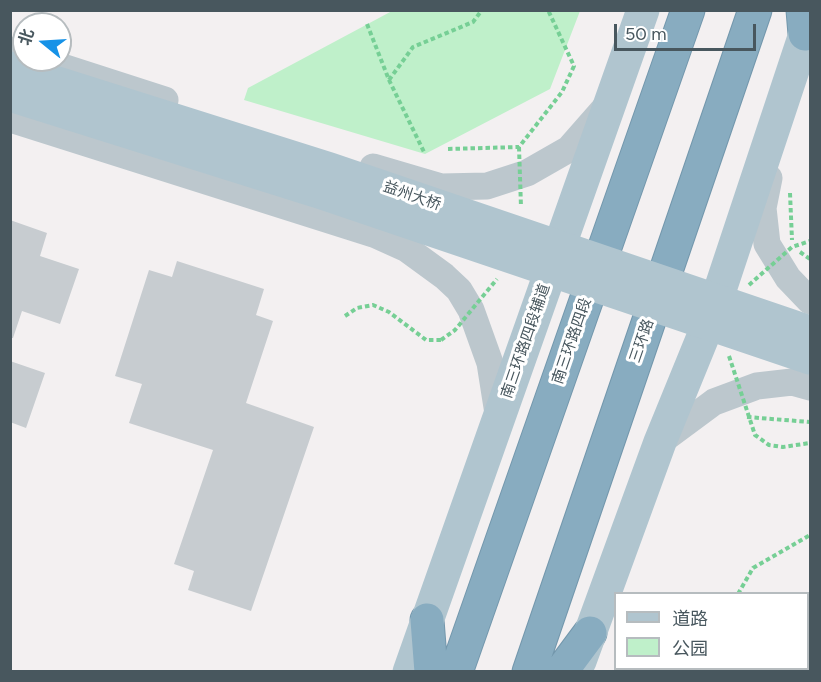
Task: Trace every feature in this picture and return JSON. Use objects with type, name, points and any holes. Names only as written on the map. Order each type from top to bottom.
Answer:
[{"type":"highway","name":"南三环路四段","points":[[456,672],[688,10]]},
{"type":"highway","name":"三环路","points":[[530,672],[755,10]]},
{"type":"highway","points":[[427,620],[431,672]]},
{"type":"highway","points":[[561,672],[590,633]]},
{"type":"main road","name":"南三环路四段辅道","points":[[408,672],[643,10]]},
{"type":"main road","points":[[576,672],[660,442],[711,317],[806,21]]},
{"type":"main road","name":"益州大桥","points":[[10,68],[330,169],[810,332]]},
{"type":"main road","name":"益州大桥","points":[[10,95],[322,193],[810,358]]},
{"type":"street","points":[[806,21],[763,208],[767,244],[788,278],[810,302]]},
{"type":"street","points":[[72,70],[441,187],[487,186],[534,170],[569,149],[609,103]]},
{"type":"street","points":[[10,119],[376,235],[407,249],[459,290],[471,310],[490,363],[499,420]]},
{"type":"street","points":[[407,249],[431,249],[448,243],[457,229],[460,216],[458,200],[441,187]]},
{"type":"street","points":[[660,442],[714,402],[724,398],[757,386],[792,382],[810,387]]},
{"type":"path","points":[[389,80],[413,47],[473,22],[482,10]]},
{"type":"path","points":[[521,212],[519,147],[562,92],[574,66],[548,10]]},
{"type":"path","points":[[367,24],[389,80],[425,154]]},
{"type":"path","points":[[448,149],[519,147]]},
{"type":"path","points":[[790,183],[792,247]]},
{"type":"path","points":[[744,289],[792,247],[810,241]]},
{"type":"path","points":[[345,316],[357,308],[373,305],[388,312],[426,340],[441,340],[455,330],[498,278],[509,281]]},
{"type":"path","points":[[728,354],[747,417],[755,435],[769,445],[783,447],[810,443]]},
{"type":"path","points":[[747,417],[810,422]]},
{"type":"path","points":[[739,592],[753,568],[810,535]]},
{"type":"green space","points":[[392,11],[580,11],[550,89],[425,154],[244,100],[248,88]]},
{"type":"building","points":[[10,220],[47,233],[40,256],[79,269],[60,324],[22,311],[13,338],[10,338]]},
{"type":"building","points":[[177,261],[264,289],[256,315],[273,321],[246,403],[314,427],[251,611],[188,590],[194,571],[174,564],[213,450],[129,423],[142,384],[115,376],[149,270],[172,277]]},
{"type":"building","points":[[10,361],[45,373],[26,428],[10,422]]}]
